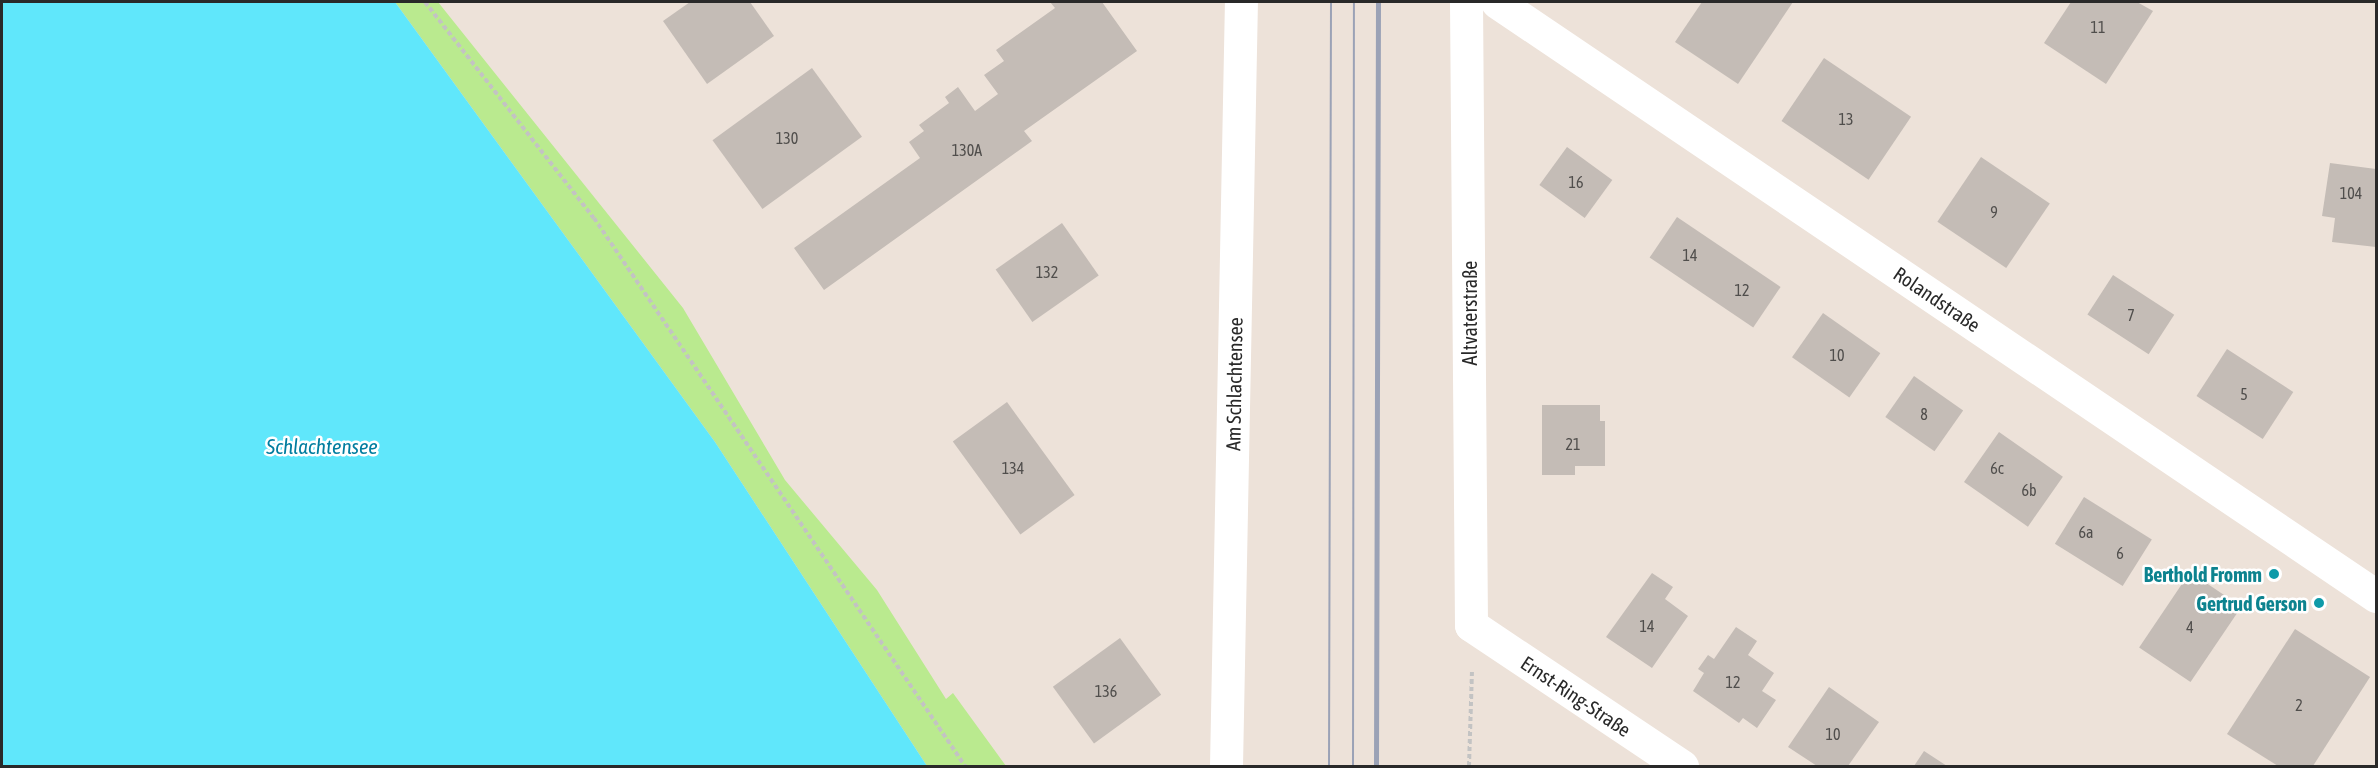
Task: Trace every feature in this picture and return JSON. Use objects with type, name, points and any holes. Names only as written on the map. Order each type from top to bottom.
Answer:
[{"type":"street","name":"Am Schlachtensee","points":[[1226,766],[1241,2]]},
{"type":"street","name":"Altvaterstraße","points":[[1466,2],[1471,625]]},
{"type":"street","name":"Rolandstraße","points":[[1497,2],[2376,596]]},
{"type":"street","name":"Ernst-Ring-Straße","points":[[1471,625],[1682,766]]},
{"type":"path","points":[[425,2],[594,218],[965,766]]},
{"type":"path","points":[[1469,766],[1472,665]]},
{"type":"green space","points":[[395,2],[438,2],[683,308],[785,480],[877,590],[946,699],[953,693],[1006,766],[927,766],[715,442]]},
{"type":"water","name":"Schlachtensee","points":[[2,2],[395,2],[715,442],[927,766],[2,766]]},
{"type":"building","points":[[690,2],[750,2],[774,36],[707,84],[663,21]]},
{"type":"building","points":[[1050,2],[1102,2],[1137,51],[1024,131],[1032,141],[824,290],[794,248],[920,158],[909,142],[924,131],[919,125],[949,103],[945,97],[958,87],[975,111],[998,94],[984,75],[1004,61],[996,50],[1055,8]]},
{"type":"building","points":[[1702,2],[1793,2],[1738,84],[1675,42]]},
{"type":"building","points":[[2071,2],[2137,2],[2153,11],[2106,84],[2044,43]]},
{"type":"building","points":[[1824,58],[1911,117],[1869,180],[1782,121]]},
{"type":"building","points":[[812,68],[862,137],[762,209],[712,140]]},
{"type":"building","points":[[1567,147],[1612,180],[1585,218],[1539,185]]},
{"type":"building","points":[[1981,157],[2050,203],[2006,268],[1937,222]]},
{"type":"building","points":[[2330,163],[2376,169],[2376,247],[2332,242],[2335,218],[2322,216]]},
{"type":"building","points":[[1677,217],[1781,287],[1753,328],[1650,258]]},
{"type":"building","points":[[1062,223],[1099,275],[1032,322],[996,269]]},
{"type":"building","points":[[2113,275],[2174,315],[2149,354],[2087,314]]},
{"type":"building","points":[[1823,313],[1880,353],[1849,397],[1792,357]]},
{"type":"building","points":[[2227,349],[2293,392],[2263,439],[2197,396]]},
{"type":"building","points":[[1914,376],[1963,410],[1934,451],[1885,417]]},
{"type":"building","points":[[1007,402],[1075,495],[1020,534],[953,441]]},
{"type":"building","points":[[1542,405],[1600,405],[1600,421],[1605,421],[1605,466],[1575,466],[1575,475],[1542,475]]},
{"type":"building","points":[[1999,432],[2063,477],[2028,527],[1964,482]]},
{"type":"building","points":[[2084,497],[2152,539],[2123,586],[2055,544]]},
{"type":"building","points":[[2190,572],[2241,607],[2191,682],[2139,647]]},
{"type":"building","points":[[1652,573],[1673,587],[1665,599],[1688,616],[1652,668],[1606,637]]},
{"type":"building","points":[[1736,627],[1757,641],[1748,655],[1774,673],[1762,691],[1776,700],[1757,728],[1743,718],[1739,723],[1693,691],[1704,673],[1698,669],[1708,655],[1714,659]]},
{"type":"building","points":[[2295,629],[2370,677],[2313,766],[2278,766],[2227,734]]},
{"type":"building","points":[[1120,638],[1161,695],[1094,743],[1053,687]]},
{"type":"building","points":[[1829,687],[1879,722],[1848,766],[1817,766],[1788,747]]},
{"type":"building","points":[[1924,751],[1947,766],[1914,766]]},
{"type":"tram line","points":[[1329,766],[1331,2]]},
{"type":"tram line","points":[[1353,766],[1354,2]]},
{"type":"railway","points":[[1376,766],[1378,2]]},
{"type":"place","name":"Berthold Fromm","points":[[2274,574]]},
{"type":"place","name":"Gertrud Gerson","points":[[2319,603]]}]
